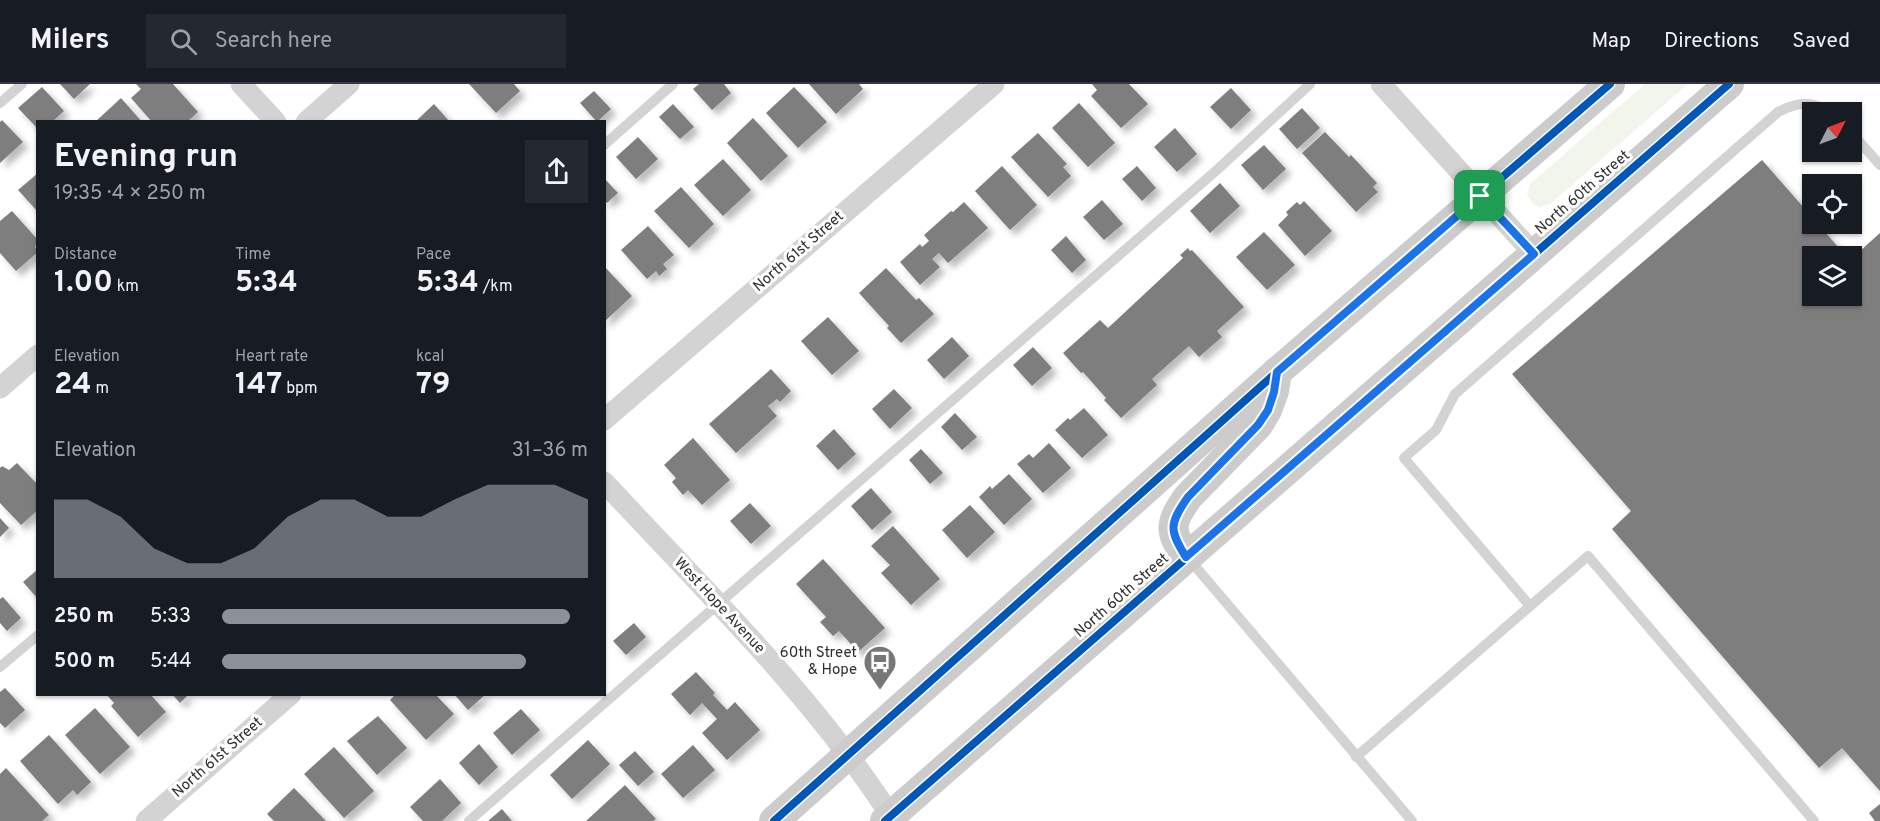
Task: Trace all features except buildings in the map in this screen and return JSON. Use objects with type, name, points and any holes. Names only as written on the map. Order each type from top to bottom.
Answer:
[{"type":"main road","points":[[774,821],[1277,372],[1610,84]]},
{"type":"main road","name":"North 60th Street","points":[[890,819],[1186,557],[1729,84]]},
{"type":"main road","points":[[1186,557],[1174,539],[1173,525],[1179,510],[1188,497],[1258,425],[1268,410],[1277,372]]},
{"type":"street","points":[[241,84],[274,120]]},
{"type":"street","points":[[308,120],[349,84]]},
{"type":"street","name":"North 61st Street","points":[[606,418],[994,84]]},
{"type":"street","points":[[1382,84],[1534,254]]},
{"type":"street","points":[[0,388],[36,357]]},
{"type":"street","name":"West Hope Avenue","points":[[606,484],[807,702],[848,754],[890,819]]},
{"type":"street","name":"North 61st Street","points":[[146,821],[289,696]]},
{"type":"lane","points":[[0,103],[22,84]]},
{"type":"lane","points":[[606,143],[673,84]]},
{"type":"lane","points":[[469,821],[1209,176],[1310,84]]},
{"type":"lane","points":[[1530,606],[1404,458],[1436,430],[1455,394],[1778,111],[1792,105],[1802,104]]},
{"type":"lane","points":[[1862,145],[1880,165]]},
{"type":"lane","points":[[1356,757],[1588,556],[1814,821]]},
{"type":"lane","points":[[1186,557],[1412,821]]},
{"type":"lane","points":[[0,667],[36,637]]},
{"type":"shaded area","points":[[1645,84],[1688,84],[1550,204],[1539,207],[1532,203],[1527,195],[1530,184]]},
{"type":"cycle path","points":[[774,821],[1277,372],[1610,84]]},
{"type":"cycle path","points":[[885,821],[1729,84]]},
{"type":"place","name":"60th Street & Hope","points":[[880,691]]},
{"type":"route","points":[[1480,196],[1534,254],[1186,557],[1174,539],[1173,525],[1179,510],[1188,497],[1258,425],[1268,410],[1277,372],[1480,196]]}]
